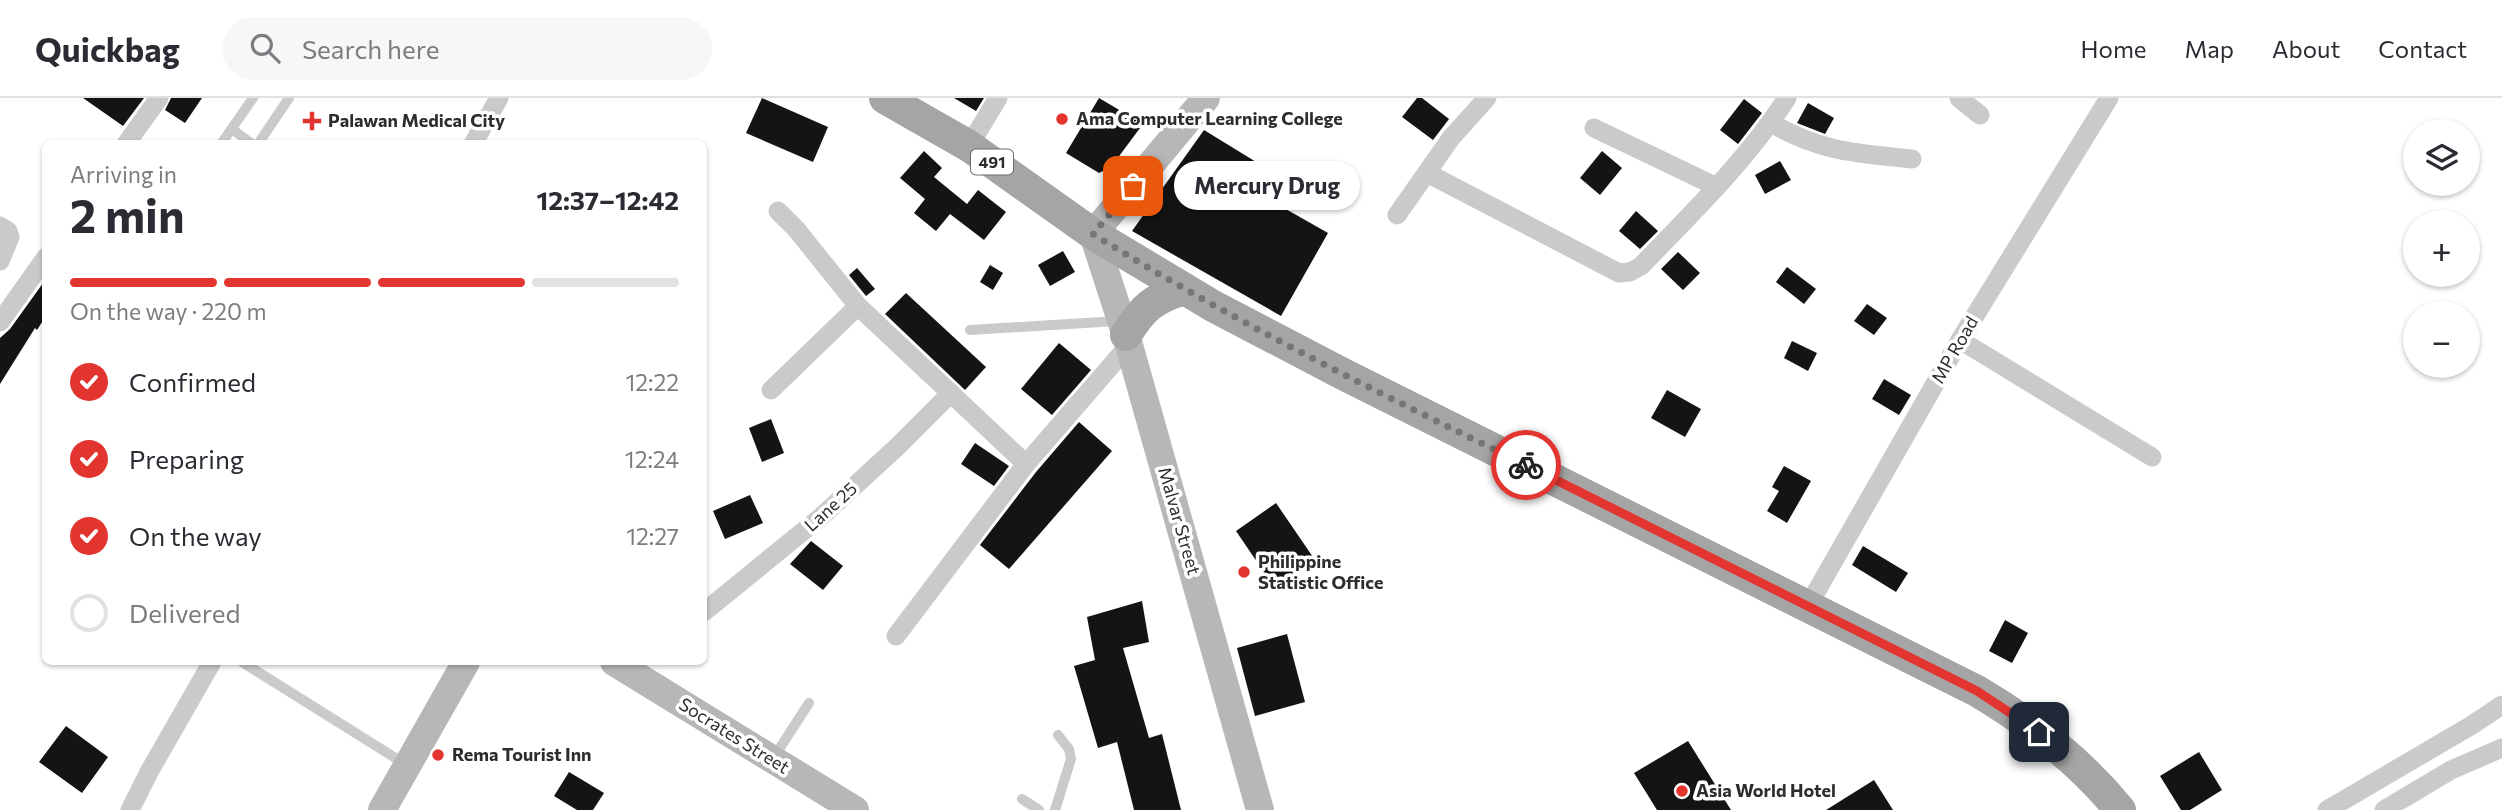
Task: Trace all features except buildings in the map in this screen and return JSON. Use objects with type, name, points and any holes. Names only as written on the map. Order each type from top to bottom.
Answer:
[{"type":"main road","name":"491","points":[[891,99],[969,146],[1093,234],[1184,289],[1343,374],[1977,691],[2024,720],[2083,770],[2120,810]]},
{"type":"main road","points":[[1126,333],[1142,310],[1167,295],[1184,289]]},
{"type":"street","points":[[129,140],[159,98]]},
{"type":"street","points":[[475,140],[499,98]]},
{"type":"street","points":[[969,146],[998,98]]},
{"type":"street","points":[[1093,234],[1206,98]]},
{"type":"street","points":[[1397,215],[1451,138],[1487,98]]},
{"type":"street","points":[[1959,98],[1980,115]]},
{"type":"street","name":"MP Road","points":[[1808,606],[1960,340],[2109,98]]},
{"type":"street","points":[[1427,173],[1607,267],[1624,273],[1641,266],[1717,187],[1777,106],[1791,135],[1824,148],[1912,159]]},
{"type":"street","points":[[1594,128],[1717,187]]},
{"type":"street","points":[[778,211],[796,229],[858,306],[1026,464]]},
{"type":"street","points":[[0,226],[10,237],[0,261]]},
{"type":"street","name":"Malvar Street","points":[[1093,234],[1126,333],[1260,810]]},
{"type":"street","points":[[0,322],[42,263]]},
{"type":"street","points":[[771,390],[858,306]]},
{"type":"street","points":[[896,636],[1126,333]]},
{"type":"street","points":[[1960,340],[2152,457]]},
{"type":"street","name":"Lane 25","points":[[707,610],[822,516],[951,393]]},
{"type":"street","points":[[130,810],[210,665]]},
{"type":"street","points":[[383,810],[464,665]]},
{"type":"street","name":"Socrates Street","points":[[624,665],[855,810]]},
{"type":"street","points":[[2327,810],[2462,732],[2502,705]]},
{"type":"street","points":[[2384,810],[2451,771],[2502,748]]},
{"type":"lane","points":[[225,140],[253,98]]},
{"type":"lane","points":[[261,140],[289,98]]},
{"type":"lane","points":[[232,129],[247,140]]},
{"type":"lane","points":[[970,330],[1126,333]]},
{"type":"lane","points":[[247,665],[407,766]]},
{"type":"lane","points":[[772,760],[809,703]]},
{"type":"lane","points":[[1055,810],[1071,759],[1069,749],[1058,735]]},
{"type":"lane","points":[[1022,799],[1039,810]]},
{"type":"way so far","points":[[1133,186],[1093,234],[1213,306],[1526,465]]},
{"type":"place","name":"Ama Computer Learning College","points":[[1062,119]]},
{"type":"place","name":"Palawan Medical City","points":[[312,121]]},
{"type":"place","name":"Mercury Drug","points":[[1133,186]]},
{"type":"place","name":"Philippine Statistic Office","points":[[1244,572]]},
{"type":"place","name":"Rema Tourist Inn","points":[[438,755]]},
{"type":"place","name":"Asia World Hotel","points":[[1682,791]]},
{"type":"route","points":[[1526,465],[1977,691],[2039,732]]}]
